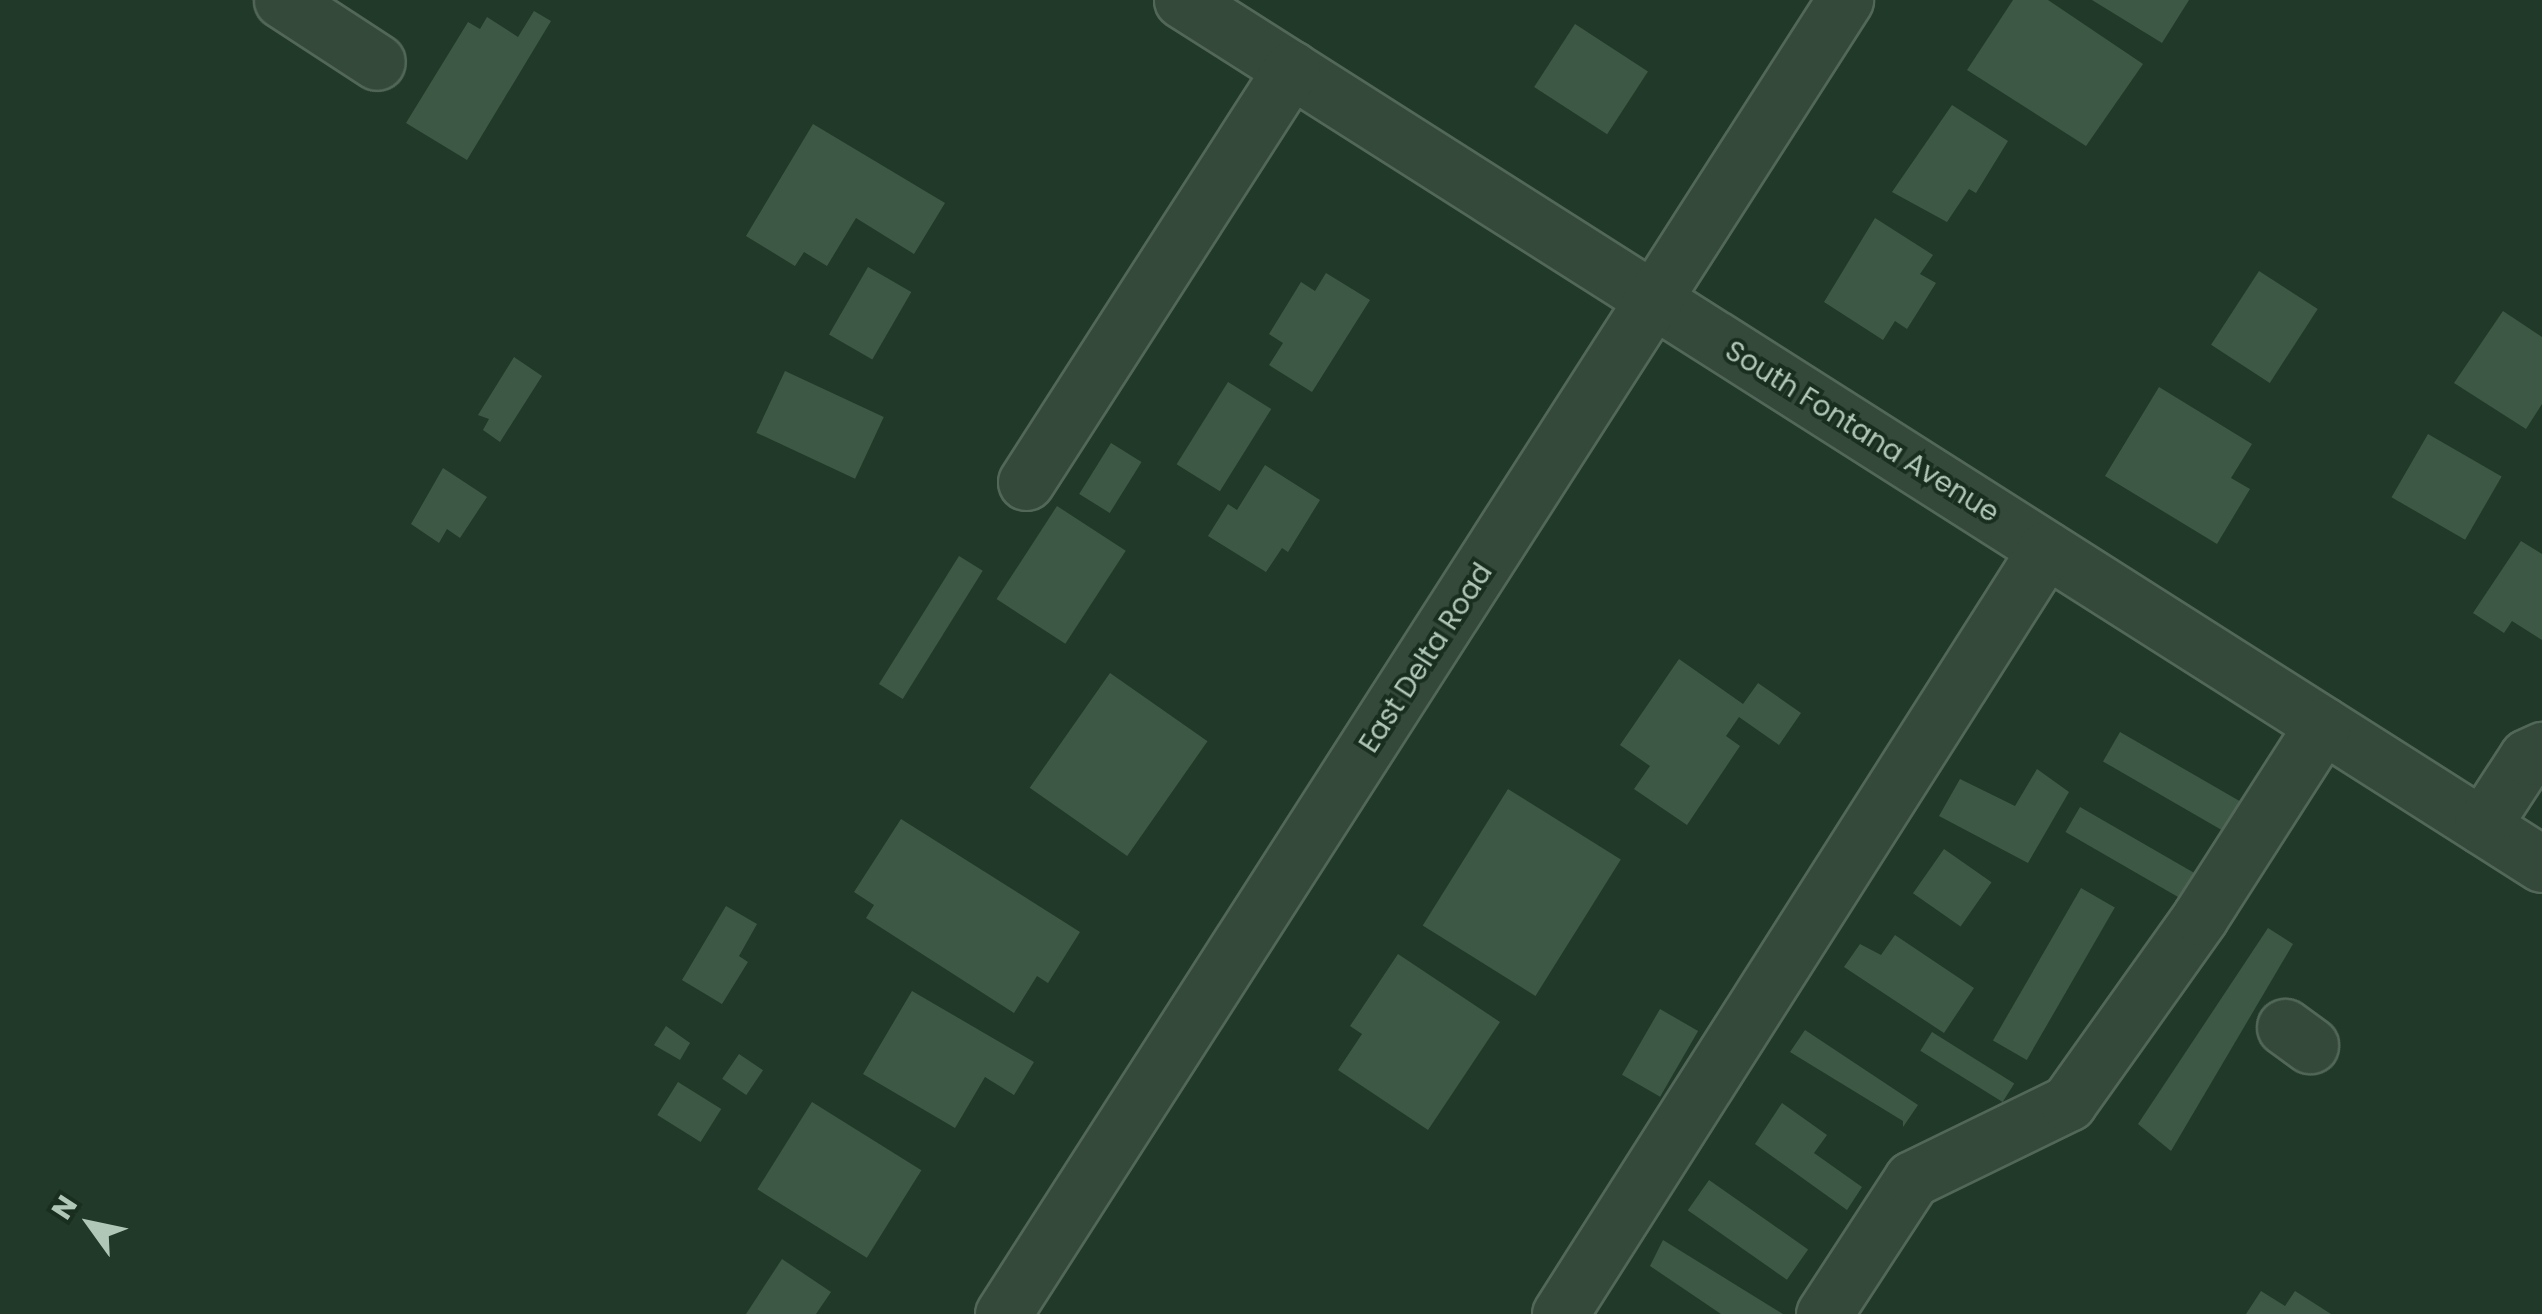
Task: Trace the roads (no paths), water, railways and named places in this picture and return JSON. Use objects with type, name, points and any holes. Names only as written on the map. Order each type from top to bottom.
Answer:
[{"type":"street","points":[[282,0],[377,62]]},
{"type":"street","name":"South Fontana Avenue","points":[[1182,0],[2542,864]]},
{"type":"street","name":"East Delta Road","points":[[1003,1314],[1656,302],[1845,0]]},
{"type":"street","points":[[1026,482],[1290,68]]},
{"type":"street","points":[[1560,1314],[2046,550]]},
{"type":"street","points":[[1824,1314],[1912,1179],[2068,1103],[2200,917],[2323,725]]},
{"type":"street","points":[[2482,826],[2527,757],[2542,750]]}]
